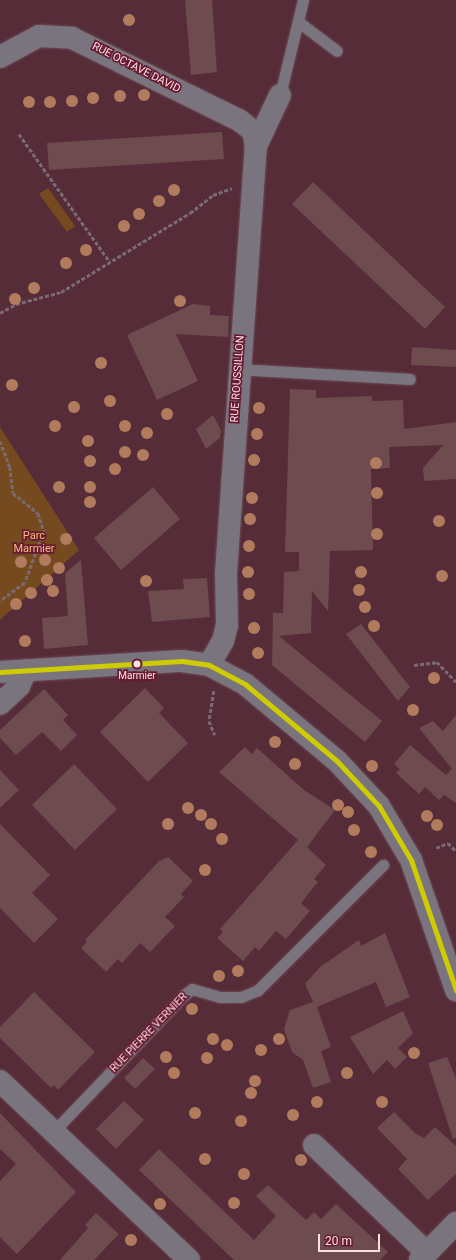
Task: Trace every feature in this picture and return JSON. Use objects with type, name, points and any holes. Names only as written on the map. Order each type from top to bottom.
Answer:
[{"type":"street","name":"RUE OCTAVE DAVID","points":[[0,57],[39,36],[72,38],[239,120],[253,131],[256,146]]},
{"type":"street","name":"RUE ROUSSILLON","points":[[212,675],[227,625],[226,573],[238,369],[256,146],[280,95]]},
{"type":"street","points":[[0,672],[155,660],[245,684],[337,761],[379,806],[411,860],[456,990]]},
{"type":"street","points":[[0,704],[19,686],[26,670]]},
{"type":"street","points":[[0,1081],[189,1260]]},
{"type":"street","points":[[314,1145],[424,1256],[456,1223]]},
{"type":"lane","points":[[280,95],[300,23],[302,0]]},
{"type":"lane","points":[[280,95],[302,0]]},
{"type":"lane","points":[[300,23],[337,51]]},
{"type":"lane","points":[[238,369],[410,379]]},
{"type":"lane","name":"RUE PIERRE VERNIER","points":[[53,1132],[184,995],[192,989],[220,996],[241,997],[258,990],[382,865]]},
{"type":"path","points":[[19,134],[110,262]]},
{"type":"path","points":[[0,313],[16,304],[61,292],[190,213],[213,195],[235,187],[252,189]]},
{"type":"path","points":[[0,441],[10,467],[13,493],[38,513],[44,530],[25,583],[0,601]]},
{"type":"path","points":[[414,665],[437,662],[456,682]]},
{"type":"path","points":[[212,675],[209,721],[214,734]]},
{"type":"path","points":[[436,848],[448,843],[456,851]]},
{"type":"green space","points":[[48,188],[75,226],[67,232],[39,194]]},
{"type":"green space","name":"Parc Marmier","points":[[0,427],[79,550],[0,620]]},
{"type":"building","points":[[185,0],[212,0],[217,72],[191,75]]},
{"type":"building","points":[[222,132],[224,159],[49,170],[47,143]]},
{"type":"building","points":[[313,182],[445,307],[425,329],[292,204]]},
{"type":"building","points":[[193,304],[210,306],[210,315],[229,316],[228,337],[176,334],[198,381],[157,400],[127,335]]},
{"type":"building","points":[[412,347],[456,350],[456,367],[411,365]]},
{"type":"building","points":[[290,389],[316,390],[316,398],[372,396],[372,401],[403,400],[404,429],[456,422],[456,479],[424,481],[423,468],[443,445],[389,447],[390,468],[371,469],[373,550],[330,551],[328,611],[312,591],[311,633],[279,636],[382,721],[365,742],[272,665],[273,613],[283,613],[284,572],[299,571],[299,552],[285,552]]},
{"type":"building","points":[[213,415],[221,430],[220,438],[206,449],[196,429]]},
{"type":"building","points":[[153,487],[180,519],[121,570],[94,538]]},
{"type":"building","points":[[81,560],[88,645],[44,649],[42,618],[68,616],[65,573]]},
{"type":"building","points":[[207,578],[210,617],[152,622],[148,591],[184,589],[183,579]]},
{"type":"building","points":[[361,624],[410,687],[398,701],[346,634]]},
{"type":"building","points":[[145,688],[164,708],[159,713],[188,743],[148,782],[100,732]]},
{"type":"building","points":[[44,689],[68,715],[63,720],[77,735],[61,751],[42,732],[16,755],[0,738],[0,730]]},
{"type":"building","points":[[456,715],[456,803],[444,795],[439,800],[425,787],[419,794],[396,773],[400,769],[394,764],[410,745],[446,775],[452,769],[419,728],[433,721],[443,731]]},
{"type":"building","points":[[245,747],[252,754],[257,748],[304,790],[335,810],[307,847],[326,865],[314,879],[318,882],[301,903],[310,911],[286,939],[276,931],[259,951],[255,947],[243,961],[217,938],[223,932],[220,929],[298,840],[219,772]]},
{"type":"building","points":[[74,764],[117,809],[75,850],[32,805]]},
{"type":"building","points":[[0,770],[19,790],[0,808]]},
{"type":"building","points":[[0,824],[50,875],[32,893],[58,919],[34,943],[0,908]]},
{"type":"building","points":[[168,857],[193,881],[181,894],[184,897],[165,917],[175,926],[150,952],[140,943],[122,963],[118,959],[106,972],[81,948],[87,942],[85,940],[159,861]]},
{"type":"building","points":[[385,933],[410,997],[386,1007],[376,982],[317,1007],[331,1047],[321,1051],[331,1082],[313,1088],[303,1060],[292,1052],[284,1029],[290,1010],[313,1002],[305,984],[320,967],[359,940],[361,946]]},
{"type":"building","points":[[34,992],[95,1052],[58,1090],[54,1085],[51,1088],[0,1038],[0,1027]]},
{"type":"building","points":[[403,1011],[413,1033],[398,1048],[407,1057],[395,1069],[387,1060],[373,1074],[350,1037]]},
{"type":"building","points":[[447,1057],[456,1078],[456,1138],[453,1139],[428,1063]]},
{"type":"building","points":[[143,1058],[155,1069],[135,1089],[124,1078]]},
{"type":"building","points":[[124,1101],[144,1120],[116,1149],[96,1129]]},
{"type":"building","points":[[394,1112],[416,1134],[424,1138],[435,1127],[456,1146],[456,1174],[428,1200],[398,1169],[407,1159],[377,1128]]},
{"type":"building","points":[[0,1113],[76,1192],[17,1254],[0,1237],[0,1181],[16,1164],[0,1149]]},
{"type":"building","points":[[159,1149],[254,1240],[276,1216],[256,1196],[268,1185],[306,1220],[314,1212],[321,1219],[336,1204],[388,1252],[380,1260],[234,1260],[139,1170]]},
{"type":"building","points":[[96,1213],[119,1234],[94,1260],[60,1260],[88,1228],[85,1225]]},
{"type":"transit line","points":[[0,672],[182,661],[209,665],[245,684],[337,761],[379,806],[411,860],[456,990]]},
{"type":"place","name":"Marmier","points":[[137,664]]}]
